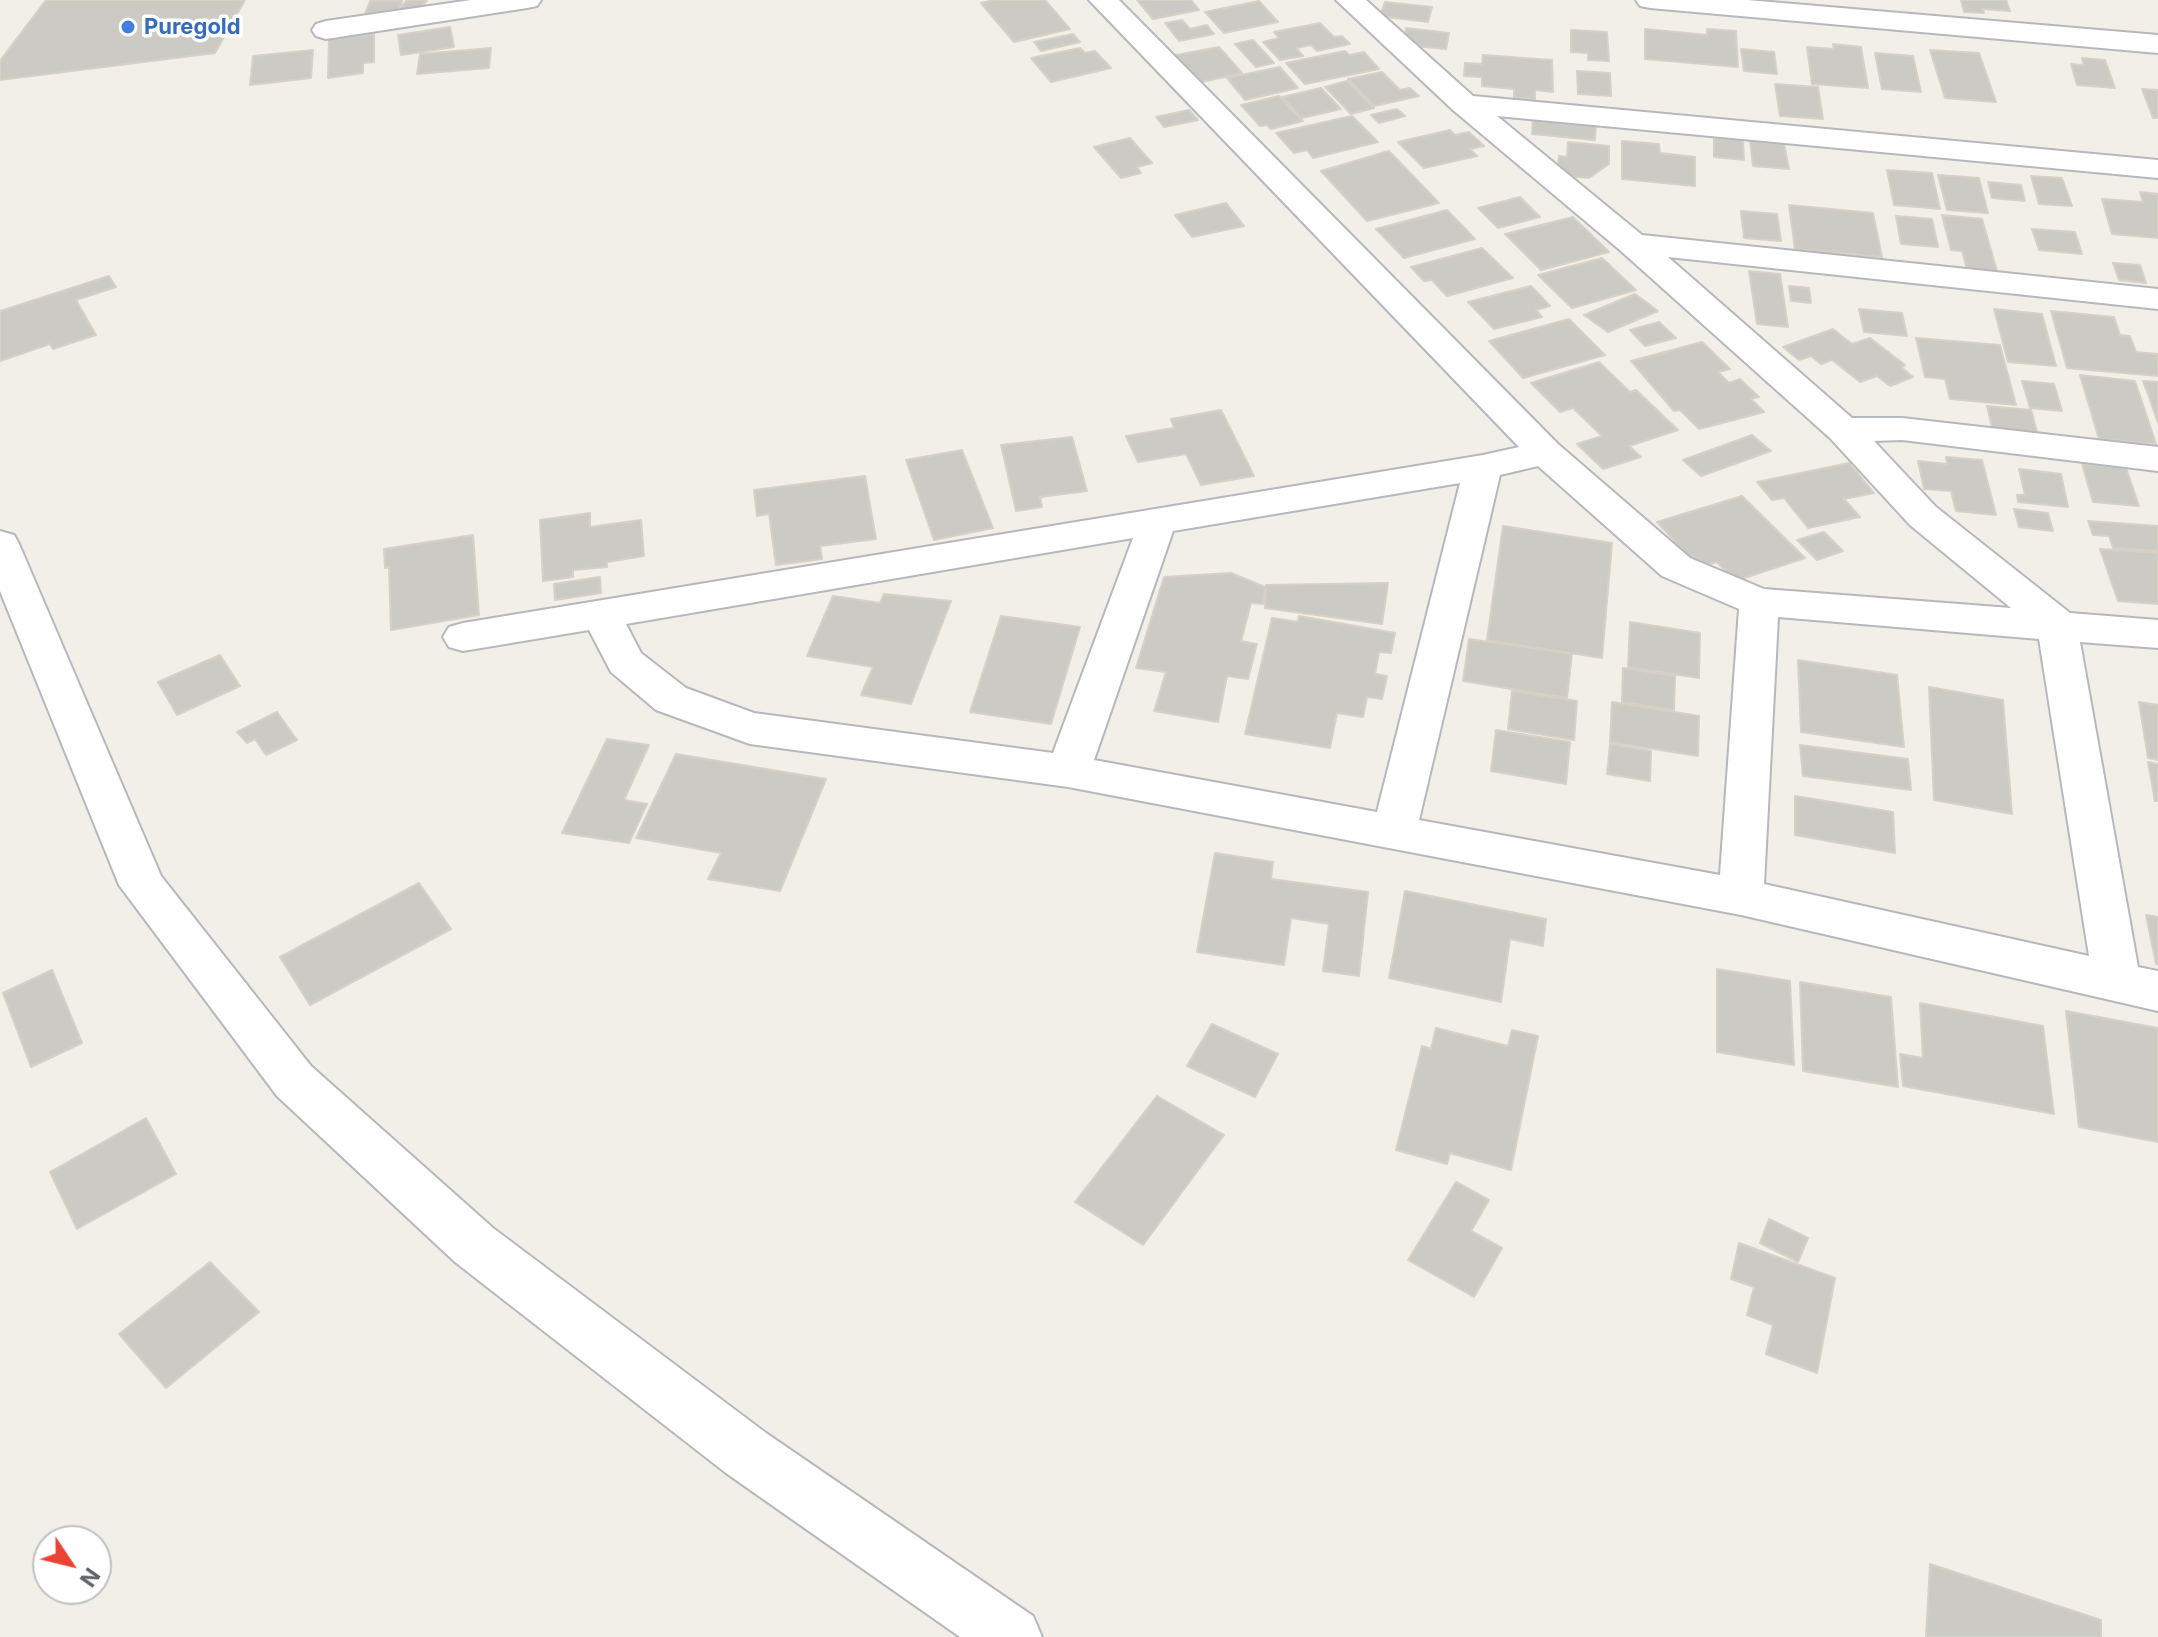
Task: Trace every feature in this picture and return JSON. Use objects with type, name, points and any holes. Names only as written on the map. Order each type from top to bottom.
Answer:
[{"type":"street","points":[[326,30],[527,0]]},
{"type":"street","points":[[1103,0],[1545,452],[1676,567],[1759,602],[2158,634]]},
{"type":"street","points":[[601,613],[625,662],[671,699],[750,728],[1068,771],[1741,897],[2137,987],[2057,624],[1923,516],[1843,430],[1633,244],[1464,104],[1350,0]]},
{"type":"street","points":[[1650,0],[2158,44]]},
{"type":"street","points":[[1464,104],[2158,169]]},
{"type":"street","points":[[1633,244],[2158,299]]},
{"type":"street","points":[[1843,430],[1902,429],[2158,459]]},
{"type":"street","points":[[463,637],[1483,467],[1545,452]]},
{"type":"street","points":[[1394,832],[1483,467]]},
{"type":"street","points":[[1068,771],[1158,521]]},
{"type":"street","points":[[0,544],[142,885],[294,1081],[474,1245],[746,1453],[1012,1637]]},
{"type":"street","points":[[1741,897],[1759,602]]},
{"type":"building","name":"Puregold","points":[[46,0],[245,0],[215,53],[0,80],[0,61]]},
{"type":"building","points":[[407,0],[427,0],[418,11],[399,9]]},
{"type":"building","points":[[1045,0],[1070,29],[1014,42],[981,3]]},
{"type":"building","points":[[1137,0],[1191,0],[1199,10],[1153,19]]},
{"type":"building","points":[[1961,0],[2006,0],[2010,11],[1983,9],[1984,13],[1964,12]]},
{"type":"building","points":[[370,1],[402,1],[397,13],[365,14]]},
{"type":"building","points":[[1259,1],[1278,22],[1224,33],[1205,12]]},
{"type":"building","points":[[1385,2],[1432,7],[1428,22],[1380,16]]},
{"type":"building","points":[[1182,20],[1190,29],[1207,25],[1214,34],[1179,41],[1165,23]]},
{"type":"building","points":[[1320,23],[1334,37],[1342,36],[1350,44],[1317,51],[1311,45],[1296,48],[1303,56],[1280,60],[1263,42],[1279,38],[1274,32]]},
{"type":"building","points":[[450,27],[454,47],[401,55],[398,35]]},
{"type":"building","points":[[1406,28],[1449,33],[1446,49],[1403,45]]},
{"type":"building","points":[[1645,29],[1707,35],[1707,29],[1736,31],[1738,67],[1645,59]]},
{"type":"building","points":[[1571,30],[1607,32],[1609,61],[1588,60],[1588,53],[1571,52]]},
{"type":"building","points":[[374,34],[374,62],[363,63],[363,73],[328,78],[329,39]]},
{"type":"building","points":[[1073,34],[1080,42],[1041,51],[1034,42]]},
{"type":"building","points":[[1253,40],[1274,63],[1256,67],[1235,44]]},
{"type":"building","points":[[1833,44],[1861,47],[1868,88],[1812,84],[1807,47],[1834,49]]},
{"type":"building","points":[[1219,47],[1242,73],[1193,84],[1171,56]]},
{"type":"building","points":[[491,48],[489,68],[417,74],[420,54]]},
{"type":"building","points":[[1080,48],[1085,53],[1095,51],[1111,68],[1051,82],[1031,58]]},
{"type":"building","points":[[1741,49],[1774,52],[1777,74],[1744,71]]},
{"type":"building","points":[[313,50],[311,78],[250,85],[253,56]]},
{"type":"building","points":[[1930,50],[1979,53],[1996,102],[1945,98]]},
{"type":"building","points":[[1345,51],[1349,55],[1364,52],[1379,69],[1305,84],[1286,63]]},
{"type":"building","points":[[1875,53],[1913,56],[1921,92],[1882,89]]},
{"type":"building","points":[[1483,55],[1552,60],[1553,92],[1535,90],[1535,99],[1514,98],[1514,89],[1482,86],[1482,77],[1464,76],[1465,63],[1482,64]]},
{"type":"building","points":[[2082,58],[2105,60],[2115,88],[2077,85],[2071,64],[2084,65]]},
{"type":"building","points":[[1280,67],[1298,88],[1245,100],[1227,78]]},
{"type":"building","points":[[1577,71],[1610,73],[1611,96],[1578,94]]},
{"type":"building","points":[[1382,72],[1400,90],[1410,88],[1419,96],[1374,106],[1348,79]]},
{"type":"building","points":[[1347,81],[1374,108],[1351,114],[1325,87]]},
{"type":"building","points":[[1775,84],[1818,87],[1823,119],[1780,116]]},
{"type":"building","points":[[1321,88],[1341,109],[1302,118],[1282,97]]},
{"type":"building","points":[[2142,89],[2158,90],[2158,118],[2153,118]]},
{"type":"building","points":[[1279,96],[1303,121],[1271,129],[1267,125],[1260,126],[1241,105]]},
{"type":"building","points":[[1397,109],[1405,116],[1379,123],[1371,115]]},
{"type":"building","points":[[1189,110],[1198,120],[1164,127],[1156,117]]},
{"type":"building","points":[[1352,116],[1378,142],[1313,158],[1307,150],[1294,153],[1276,133]]},
{"type":"building","points":[[1533,118],[1596,124],[1595,140],[1532,134]]},
{"type":"building","points":[[1450,130],[1455,135],[1469,132],[1484,146],[1470,149],[1477,156],[1424,168],[1398,142]]},
{"type":"building","points":[[1130,138],[1152,163],[1137,167],[1141,173],[1121,178],[1094,147]]},
{"type":"building","points":[[1714,138],[1743,140],[1744,160],[1714,157]]},
{"type":"building","points":[[1622,141],[1659,144],[1660,153],[1695,157],[1695,186],[1622,179]]},
{"type":"building","points":[[1750,141],[1784,144],[1789,169],[1753,166]]},
{"type":"building","points":[[1568,142],[1609,146],[1609,164],[1589,178],[1557,175],[1559,156],[1567,157]]},
{"type":"building","points":[[1389,151],[1439,203],[1367,221],[1321,171]]},
{"type":"building","points":[[1887,170],[1932,173],[1940,209],[1894,205]]},
{"type":"building","points":[[1938,175],[1979,178],[1988,213],[1947,210]]},
{"type":"building","points":[[2031,176],[2062,178],[2072,206],[2039,204]]},
{"type":"building","points":[[1988,182],[2021,185],[2025,201],[1992,198]]},
{"type":"building","points":[[2140,192],[2158,194],[2158,238],[2112,234],[2102,199],[2143,202]]},
{"type":"building","points":[[1520,197],[1540,217],[1498,228],[1478,208]]},
{"type":"building","points":[[1226,203],[1244,226],[1192,237],[1175,215]]},
{"type":"building","points":[[1789,205],[1873,213],[1882,257],[1795,249]]},
{"type":"building","points":[[1447,210],[1475,239],[1404,258],[1376,229]]},
{"type":"building","points":[[1741,211],[1777,214],[1781,241],[1744,238]]},
{"type":"building","points":[[1942,215],[1982,219],[1997,271],[1967,269],[1962,251],[1951,250]]},
{"type":"building","points":[[1896,216],[1932,219],[1938,247],[1901,244]]},
{"type":"building","points":[[1573,217],[1609,252],[1541,270],[1505,234]]},
{"type":"building","points":[[2032,229],[2075,232],[2082,254],[2039,250]]},
{"type":"building","points":[[1482,248],[1513,278],[1447,296],[1432,280],[1424,281],[1411,267]]},
{"type":"building","points":[[1602,258],[1636,290],[1572,308],[1538,275]]},
{"type":"building","points":[[2113,263],[2140,265],[2146,283],[2119,280]]},
{"type":"building","points":[[1749,271],[1780,274],[1788,327],[1757,324]]},
{"type":"building","points":[[109,276],[116,287],[76,300],[96,335],[53,349],[50,344],[0,361],[0,311]]},
{"type":"building","points":[[1531,286],[1550,306],[1536,310],[1542,317],[1494,329],[1468,302]]},
{"type":"building","points":[[1789,286],[1809,288],[1811,303],[1791,301]]},
{"type":"building","points":[[1635,294],[1658,311],[1608,332],[1584,315]]},
{"type":"building","points":[[1859,309],[1902,313],[1907,336],[1864,332]]},
{"type":"building","points":[[1994,309],[2042,314],[2056,366],[2008,362]]},
{"type":"building","points":[[2051,311],[2114,317],[2120,335],[2130,336],[2136,352],[2158,354],[2158,376],[2067,368]]},
{"type":"building","points":[[1569,319],[1605,355],[1523,378],[1489,341]]},
{"type":"building","points":[[1659,322],[1676,338],[1645,346],[1630,330]]},
{"type":"building","points":[[1833,329],[1852,344],[1870,338],[1905,365],[1901,367],[1913,377],[1890,386],[1877,376],[1860,382],[1832,360],[1821,364],[1811,356],[1799,360],[1783,347]]},
{"type":"building","points":[[1916,338],[2000,345],[2016,405],[1950,399],[1945,379],[1925,377]]},
{"type":"building","points":[[1702,342],[1730,369],[1718,372],[1729,383],[1740,379],[1759,397],[1751,399],[1764,412],[1699,429],[1680,410],[1674,411],[1631,361]]},
{"type":"building","points":[[1599,362],[1630,392],[1636,390],[1678,430],[1629,446],[1641,457],[1603,469],[1577,444],[1602,436],[1573,408],[1560,412],[1531,383]]},
{"type":"building","points":[[2080,375],[2135,381],[2156,444],[2099,439]]},
{"type":"building","points":[[2022,381],[2054,384],[2062,411],[2030,408]]},
{"type":"building","points":[[2143,381],[2158,382],[2158,423],[2148,394]]},
{"type":"building","points":[[1987,406],[2031,410],[2038,436],[1993,432]]},
{"type":"building","points":[[1221,410],[1254,476],[1201,485],[1186,454],[1138,462],[1126,436],[1174,428],[1171,419]]},
{"type":"building","points":[[1752,435],[1771,451],[1701,476],[1683,460]]},
{"type":"building","points":[[1072,437],[1087,491],[1040,497],[1042,507],[1016,511],[1001,445]]},
{"type":"building","points":[[962,450],[993,528],[934,540],[906,460]]},
{"type":"building","points":[[1946,457],[1982,460],[1996,515],[1956,511],[1951,491],[1924,489],[1918,461],[1947,464]]},
{"type":"building","points":[[1849,463],[1874,493],[1844,499],[1860,517],[1808,528],[1784,498],[1772,500],[1757,482]]},
{"type":"building","points":[[2082,464],[2126,468],[2139,506],[2093,502]]},
{"type":"building","points":[[2019,469],[2061,474],[2068,507],[2018,502],[2017,495],[2025,495]]},
{"type":"building","points":[[865,476],[876,539],[820,546],[822,559],[776,565],[769,514],[757,516],[754,490]]},
{"type":"building","points":[[1742,496],[1805,558],[1735,581],[1717,562],[1699,567],[1657,522]]},
{"type":"building","points":[[2014,509],[2048,513],[2053,531],[2019,527]]},
{"type":"building","points":[[590,513],[590,527],[641,520],[644,556],[607,562],[607,567],[573,570],[573,577],[543,581],[540,520]]},
{"type":"building","points":[[2088,521],[2158,526],[2158,551],[2113,548],[2109,536],[2093,535]]},
{"type":"building","points":[[1503,526],[1612,543],[1602,658],[1487,640]]},
{"type":"building","points":[[1824,532],[1843,551],[1817,560],[1797,540]]},
{"type":"building","points":[[473,535],[479,615],[391,630],[389,567],[385,568],[384,549]]},
{"type":"building","points":[[2100,549],[2158,553],[2158,604],[2118,601]]},
{"type":"building","points":[[1231,573],[1265,587],[1263,604],[1251,603],[1241,641],[1257,644],[1248,679],[1227,676],[1218,722],[1154,711],[1166,672],[1136,668],[1164,577]]},
{"type":"building","points":[[600,577],[601,593],[555,600],[554,584]]},
{"type":"building","points":[[1388,583],[1382,624],[1265,608],[1266,585]]},
{"type":"building","points":[[884,594],[951,601],[911,704],[861,695],[873,667],[807,656],[833,596],[880,603]]},
{"type":"building","points":[[1001,616],[1080,627],[1051,724],[970,712]]},
{"type":"building","points":[[1299,616],[1395,633],[1391,653],[1379,652],[1375,674],[1387,676],[1382,699],[1367,697],[1363,717],[1337,713],[1330,748],[1245,734],[1272,618],[1298,622]]},
{"type":"building","points":[[1630,622],[1700,633],[1699,678],[1628,667]]},
{"type":"building","points":[[1469,639],[1572,654],[1567,698],[1463,681]]},
{"type":"building","points":[[220,655],[240,686],[177,715],[158,682]]},
{"type":"building","points":[[1798,660],[1897,675],[1904,747],[1801,732]]},
{"type":"building","points":[[1623,668],[1675,676],[1674,710],[1622,702]]},
{"type":"building","points":[[1929,687],[2003,700],[2012,814],[1934,800]]},
{"type":"building","points":[[1512,691],[1577,701],[1574,740],[1508,729]]},
{"type":"building","points":[[1612,702],[1699,716],[1698,756],[1610,742]]},
{"type":"building","points":[[2139,702],[2158,705],[2158,760],[2148,758]]},
{"type":"building","points":[[277,712],[297,740],[266,755],[255,739],[247,743],[237,732]]},
{"type":"building","points":[[1496,730],[1570,742],[1566,784],[1491,771]]},
{"type":"building","points":[[607,739],[649,745],[624,800],[647,804],[629,843],[562,833]]},
{"type":"building","points":[[1610,744],[1651,751],[1650,781],[1607,774]]},
{"type":"building","points":[[1800,745],[1908,759],[1911,790],[1803,776]]},
{"type":"building","points":[[676,754],[826,779],[780,891],[708,879],[721,853],[636,838]]},
{"type":"building","points":[[2148,762],[2158,764],[2158,801],[2155,801]]},
{"type":"building","points":[[1795,796],[1893,812],[1895,853],[1795,835]]},
{"type":"building","points":[[1215,853],[1273,862],[1271,879],[1368,892],[1359,976],[1323,971],[1329,924],[1291,918],[1284,965],[1197,952]]},
{"type":"building","points":[[419,883],[451,929],[310,1005],[280,957]]},
{"type":"building","points":[[1405,891],[1546,919],[1543,946],[1510,939],[1501,1002],[1389,978]]},
{"type":"building","points":[[2146,915],[2158,917],[2158,964],[2156,964]]},
{"type":"building","points":[[1717,969],[1790,981],[1794,1065],[1717,1052]]},
{"type":"building","points":[[52,970],[82,1043],[31,1067],[3,993]]},
{"type":"building","points":[[1800,982],[1891,997],[1898,1087],[1803,1071]]},
{"type":"building","points":[[1920,1003],[2043,1026],[2054,1114],[1903,1086],[1900,1054],[1923,1058]]},
{"type":"building","points":[[2066,1011],[2158,1028],[2158,1142],[2079,1127]]},
{"type":"building","points":[[1212,1024],[1278,1054],[1255,1097],[1187,1066]]},
{"type":"building","points":[[1436,1028],[1508,1046],[1512,1030],[1538,1036],[1511,1170],[1450,1153],[1447,1164],[1396,1150],[1422,1046],[1431,1049]]},
{"type":"building","points":[[1157,1096],[1224,1135],[1143,1245],[1075,1202]]},
{"type":"building","points":[[146,1118],[176,1174],[77,1229],[50,1172]]},
{"type":"building","points":[[1456,1182],[1489,1200],[1471,1231],[1502,1248],[1474,1297],[1408,1260]]},
{"type":"building","points":[[1769,1219],[1808,1238],[1798,1262],[1760,1243]]},
{"type":"building","points":[[1739,1243],[1835,1278],[1817,1373],[1766,1354],[1773,1325],[1747,1315],[1754,1287],[1731,1279]]},
{"type":"building","points":[[210,1262],[259,1312],[166,1388],[119,1334]]},
{"type":"building","points":[[1930,1564],[2101,1620],[2101,1637],[1926,1637]]},
{"type":"place","name":"Puregold","points":[[128,27]]}]
